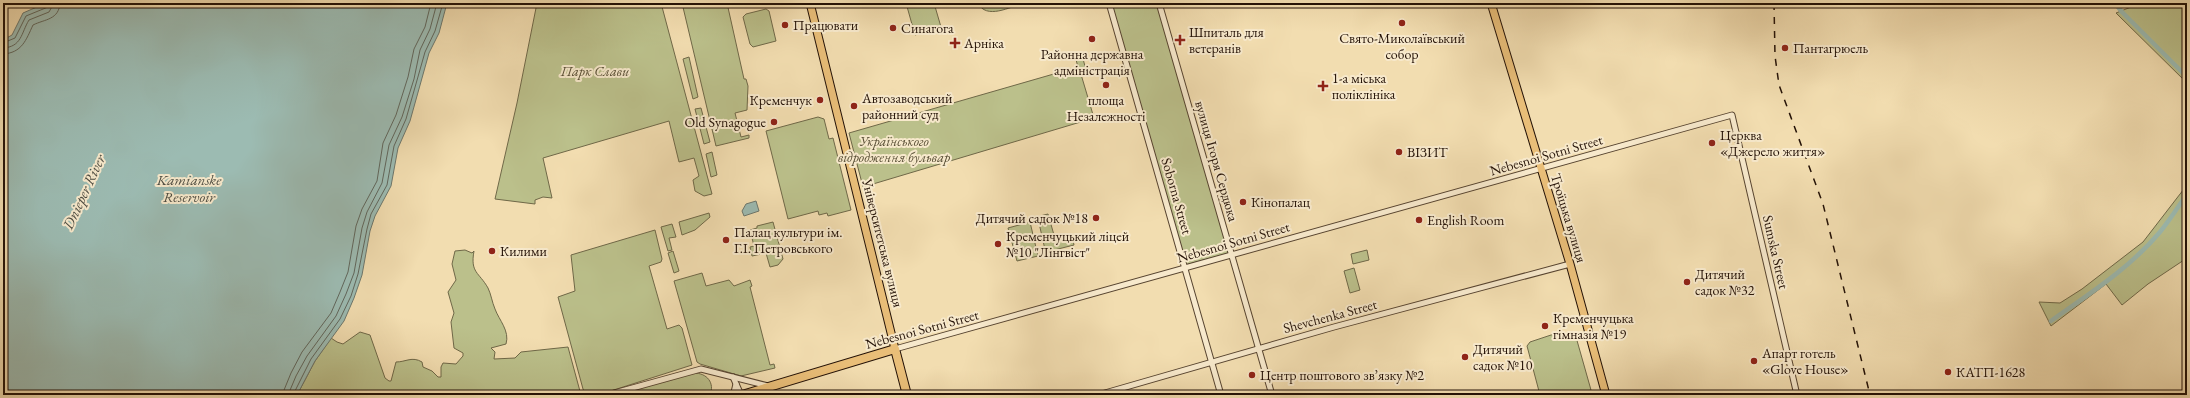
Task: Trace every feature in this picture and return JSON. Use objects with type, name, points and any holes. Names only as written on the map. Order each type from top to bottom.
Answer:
[{"type":"highway","name":"Nebesnoi Sotni Street","points":[[742,395],[896,349]]},
{"type":"highway","points":[[896,349],[907,395]]},
{"type":"main road","name":"Університетська вулиця","points":[[810,3],[896,349]]},
{"type":"main road","name":"Троїцька вулиця","points":[[1491,3],[1514,74],[1541,170],[1570,264],[1606,395]]},
{"type":"street","name":"Soborna Street","points":[[1109,3],[1221,395]]},
{"type":"street","name":"вулиця Ігоря Сердюка","points":[[1159,3],[1272,395]]},
{"type":"street","name":"Nebesnoi Sotni Street","points":[[896,349],[1541,170],[1732,115]]},
{"type":"street","name":"Sumska Street","points":[[1732,115],[1797,395]]},
{"type":"street","name":"Shevchenka Street","points":[[1098,395],[1258,349],[1570,264]]},
{"type":"street","points":[[607,395],[697,369],[768,386]]},
{"type":"street","points":[[734,377],[742,395]]},
{"type":"street","points":[[731,395],[736,388],[736,383]]},
{"type":"green space","name":"Парк Слави","points":[[537,3],[661,3],[712,194],[704,196],[695,191],[693,180],[699,176],[694,158],[679,162],[669,121],[543,158],[552,198],[543,197],[535,200],[535,204],[495,199],[517,103]]},
{"type":"green space","points":[[682,3],[727,3],[744,79],[746,79],[748,86],[747,110],[735,113],[741,137],[749,135],[749,138],[716,146]]},
{"type":"green space","points":[[906,3],[934,3],[941,27],[915,35]]},
{"type":"green space","points":[[978,3],[1024,3],[992,12],[982,8]]},
{"type":"green space","points":[[1109,3],[1159,3],[1230,253],[1185,265]]},
{"type":"green space","points":[[2141,3],[2187,3],[2187,83],[2116,13]]},
{"type":"green space","points":[[766,9],[769,11],[776,41],[753,47],[750,44],[743,17],[746,14]]},
{"type":"green space","name":"Українського відродження бульвар","points":[[1082,55],[1086,70],[1080,71],[1094,118],[863,187],[849,133],[1078,67],[1075,56]]},
{"type":"green space","points":[[689,57],[698,97],[693,99],[683,59]]},
{"type":"green space","points":[[701,108],[710,142],[704,144],[695,109]]},
{"type":"green space","points":[[818,117],[824,119],[829,139],[833,138],[851,210],[828,216],[827,213],[819,215],[818,211],[788,219],[766,131]]},
{"type":"green space","points":[[712,152],[717,175],[711,177],[706,154]]},
{"type":"green space","points":[[2187,185],[2187,258],[2148,284],[2122,305],[2106,284],[2051,326],[2039,302],[2060,303],[2082,289],[2143,242]]},
{"type":"green space","points":[[709,213],[710,217],[695,230],[682,235],[679,222]]},
{"type":"green space","points":[[1048,214],[1056,242],[1056,238],[1062,236],[1065,240],[1072,236],[1074,245],[1050,251],[1046,254],[1039,223],[1042,222],[1040,216]]},
{"type":"green space","points":[[773,222],[783,259],[778,265],[770,267],[766,253],[752,256],[750,247],[754,246],[750,230],[757,228],[757,226]]},
{"type":"green space","points":[[1030,222],[1038,256],[1017,261],[1008,228]]},
{"type":"green space","points":[[672,224],[676,237],[669,238],[672,250],[668,251],[661,227]]},
{"type":"green space","points":[[655,230],[662,259],[661,262],[649,266],[667,329],[679,325],[682,328],[692,365],[598,395],[586,395],[583,389],[558,297],[575,291],[571,255]]},
{"type":"green space","points":[[465,250],[472,253],[474,251],[474,268],[488,288],[495,309],[507,335],[506,344],[491,348],[495,352],[494,359],[515,358],[521,352],[568,347],[581,395],[297,395],[315,361],[331,338],[343,344],[360,332],[370,335],[385,378],[389,381],[391,381],[396,362],[412,359],[422,362],[423,367],[432,371],[438,377],[441,377],[441,367],[443,363],[456,364],[463,356],[463,353],[454,348],[451,322],[454,313],[448,292],[456,280],[452,264],[455,251]]},
{"type":"green space","points":[[1367,250],[1369,260],[1353,264],[1351,254]]},
{"type":"green space","points":[[673,251],[679,271],[674,273],[668,253]]},
{"type":"green space","points":[[1354,268],[1360,290],[1350,293],[1344,271]]},
{"type":"green space","points":[[702,273],[706,286],[729,280],[734,286],[750,280],[752,286],[750,287],[770,365],[774,364],[775,368],[741,376],[697,362],[674,281]]},
{"type":"green space","points":[[1560,332],[1561,335],[1570,333],[1572,338],[1576,337],[1591,390],[1573,395],[1540,395],[1527,346],[1530,342]]},
{"type":"green space","points":[[694,373],[699,373],[709,380],[711,383],[710,395],[615,395]]},
{"type":"water","name":"Kamianske Reservoir","points":[[46,3],[447,3],[439,33],[429,53],[410,121],[398,148],[391,186],[375,216],[370,231],[362,275],[354,298],[344,321],[315,361],[297,395],[3,395],[3,40],[12,35],[23,13]]},
{"type":"water","points":[[756,201],[759,211],[744,216],[742,211],[746,204]]},
{"type":"waterway","points":[[2115,3],[2122,12],[2187,77]]},
{"type":"waterway","points":[[2051,321],[2108,280],[2136,257],[2160,232],[2187,194]]},
{"type":"railway","points":[[1774,3],[1775,56],[1779,85],[1823,204],[1870,395]]},
{"type":"place","name":"Свято-Миколаївський собор","points":[[1402,23]]},
{"type":"place","name":"Працювати","points":[[785,25]]},
{"type":"place","name":"Синагога","points":[[893,28]]},
{"type":"place","name":"Районна державна адміністрація","points":[[1092,39]]},
{"type":"place","name":"Шпиталь для ветеранів","points":[[1180,40]]},
{"type":"place","name":"Арніка","points":[[955,43]]},
{"type":"place","name":"Пантагрюель","points":[[1785,48]]},
{"type":"place","name":"площа Незалежності","points":[[1106,85]]},
{"type":"place","name":"1-а міська поліклініка","points":[[1323,86]]},
{"type":"place","name":"Кременчук","points":[[820,100]]},
{"type":"place","name":"Автозаводський районний суд","points":[[854,106]]},
{"type":"place","name":"Old Synagogue","points":[[774,122]]},
{"type":"place","name":"Церква «Джерело життя»","points":[[1712,143]]},
{"type":"place","name":"ВІЗИТ","points":[[1399,152]]},
{"type":"place","name":"Кінопалац","points":[[1243,202]]},
{"type":"place","name":"Дитячий садок №18","points":[[1096,218]]},
{"type":"place","name":"English Room","points":[[1419,220]]},
{"type":"place","name":"Палац культури ім. Г.І. Петровського","points":[[726,240]]},
{"type":"place","name":"Кременчуцький ліцей №10 \"Лінгвіст\"","points":[[998,244]]},
{"type":"place","name":"Килими","points":[[492,251]]},
{"type":"place","name":"Дитячий садок №32","points":[[1687,282]]},
{"type":"place","name":"Кременчуцька гімназія №19","points":[[1545,326]]},
{"type":"place","name":"Дитячий садок №10","points":[[1465,357]]},
{"type":"place","name":"Апарт готель «Glove House»","points":[[1754,361]]},
{"type":"place","name":"КАТП-1628","points":[[1948,372]]},
{"type":"place","name":"Центр поштового зв’язку №2","points":[[1252,375]]},
{"type":"water label","name":"Dnieper River","points":[[84,192]]}]
